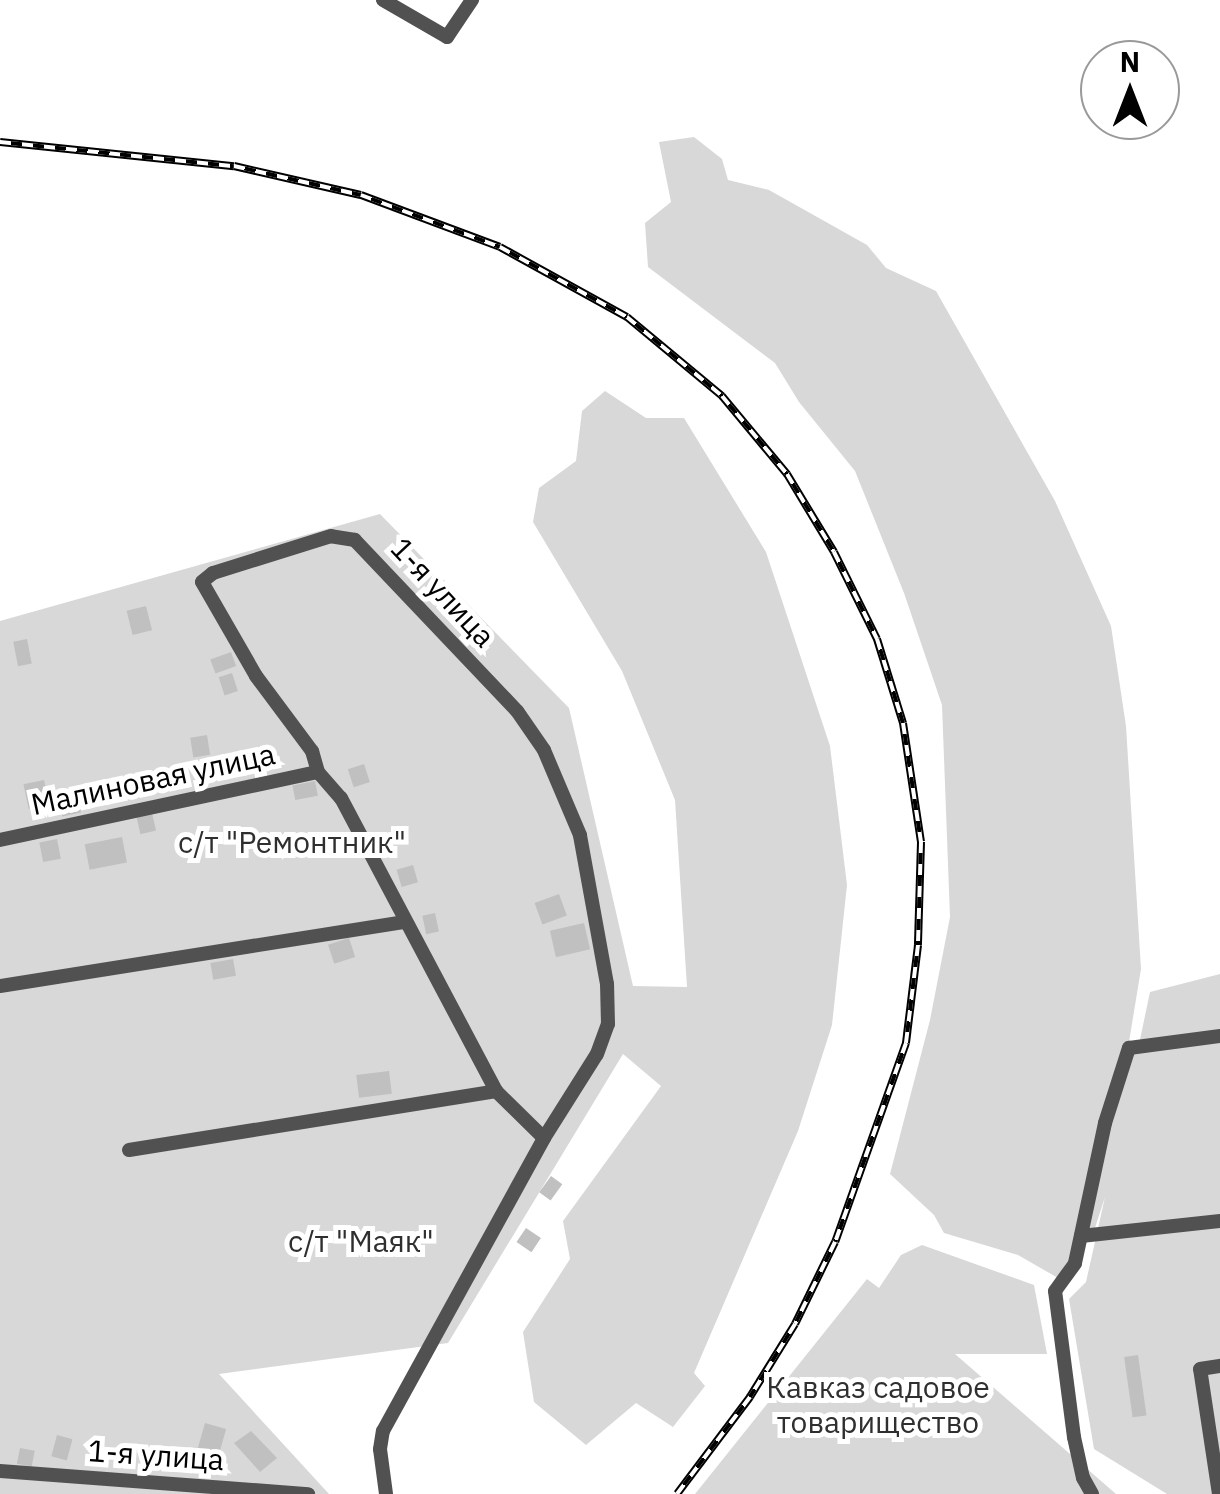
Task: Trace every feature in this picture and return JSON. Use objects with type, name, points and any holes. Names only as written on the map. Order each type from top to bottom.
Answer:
[{"type":"street","points":[[383,0],[448,37],[472,0]]},
{"type":"street","name":"1-я улица","points":[[386,1494],[380,1449],[383,1431],[544,1138],[597,1054],[608,1024],[606,984],[580,835],[544,750],[517,711],[356,540],[331,536],[213,572],[202,582],[256,676],[312,751],[318,772],[340,798],[496,1091],[544,1138]]},
{"type":"street","name":"Малиновая улица","points":[[0,840],[318,772]]},
{"type":"street","points":[[0,986],[406,922]]},
{"type":"street","points":[[1092,1494],[1083,1478],[1074,1437],[1053,1300],[1055,1291],[1072,1271],[1105,1123],[1125,1056],[1136,1045],[1220,1036]]},
{"type":"street","points":[[129,1150],[496,1091]]},
{"type":"street","points":[[1081,1236],[1220,1221]]},
{"type":"street","points":[[1218,1494],[1200,1369],[1220,1366]]},
{"type":"street","name":"1-я улица","points":[[0,1471],[187,1491],[261,1488],[308,1494]]},
{"type":"green space","points":[[694,137],[722,159],[728,180],[769,190],[867,245],[886,268],[936,291],[1055,501],[1111,626],[1126,726],[1141,969],[1129,1042],[1138,1049],[1150,992],[1220,974],[1220,1494],[1167,1494],[1094,1449],[1069,1299],[1086,1282],[1105,1197],[1094,1231],[1058,1278],[1018,1255],[944,1233],[934,1215],[890,1174],[930,1020],[950,917],[942,705],[904,593],[855,471],[799,402],[775,363],[648,267],[645,223],[671,202],[659,142]]},
{"type":"green space","points":[[605,391],[646,418],[684,418],[766,552],[830,746],[847,885],[832,1025],[798,1131],[694,1373],[705,1386],[673,1427],[636,1403],[586,1445],[534,1402],[523,1332],[570,1259],[563,1221],[661,1086],[623,1054],[448,1343],[219,1374],[329,1494],[0,1494],[0,621],[380,514],[569,708],[633,986],[687,987],[675,800],[622,671],[533,522],[539,488],[576,461],[582,411]]},
{"type":"green space","name":"Кавказ садовое товарищество","points":[[922,1245],[1034,1285],[1047,1354],[955,1354],[1116,1494],[695,1494],[867,1279],[879,1288],[901,1255]]},
{"type":"building","points":[[146,606],[152,630],[133,635],[127,611]]},
{"type":"building","points":[[27,639],[32,664],[18,666],[13,642]]},
{"type":"building","points":[[231,652],[236,666],[215,674],[210,660]]},
{"type":"building","points":[[232,673],[238,691],[225,695],[219,677]]},
{"type":"building","points":[[207,735],[210,755],[193,757],[190,738]]},
{"type":"building","points":[[364,764],[370,782],[354,787],[348,769]]},
{"type":"building","points":[[44,780],[49,804],[29,809],[23,784]]},
{"type":"building","points":[[315,781],[318,796],[295,800],[292,785]]},
{"type":"building","points":[[77,794],[81,813],[62,817],[58,798]]},
{"type":"building","points":[[152,813],[156,831],[140,834],[136,817]]},
{"type":"building","points":[[122,837],[127,863],[90,870],[85,844]]},
{"type":"building","points":[[57,839],[61,859],[43,862],[39,842]]},
{"type":"building","points":[[413,865],[418,882],[402,887],[397,870]]},
{"type":"building","points":[[559,894],[567,916],[542,925],[535,903]]},
{"type":"building","points":[[435,913],[439,932],[426,934],[422,916]]},
{"type":"building","points":[[584,923],[590,949],[556,957],[550,931]]},
{"type":"building","points":[[349,938],[355,957],[334,964],[328,945]]},
{"type":"building","points":[[233,959],[236,976],[213,980],[210,963]]},
{"type":"building","points":[[389,1071],[392,1094],[359,1098],[356,1075]]},
{"type":"building","points":[[551,1176],[562,1184],[551,1200],[539,1192]]},
{"type":"building","points":[[526,1228],[541,1238],[531,1252],[516,1242]]},
{"type":"building","points":[[1138,1355],[1146,1415],[1133,1417],[1124,1357]]},
{"type":"building","points":[[205,1423],[226,1429],[215,1468],[194,1462]]},
{"type":"building","points":[[251,1431],[277,1458],[260,1472],[234,1443]]},
{"type":"building","points":[[57,1435],[72,1439],[67,1460],[51,1456]]},
{"type":"building","points":[[20,1448],[35,1451],[32,1467],[17,1464]]},
{"type":"railway","points":[[0,142],[234,166],[361,195],[500,247],[627,317],[722,396],[787,474],[834,552],[877,639],[903,723],[921,842],[918,945],[906,1043],[835,1242],[795,1324],[750,1397],[677,1494]]},
{"type":"park label","name":"с/т \"Ремонтник\"","points":[[292,842]]},
{"type":"park label","name":"с/т \"Маяк\"","points":[[361,1241]]}]
